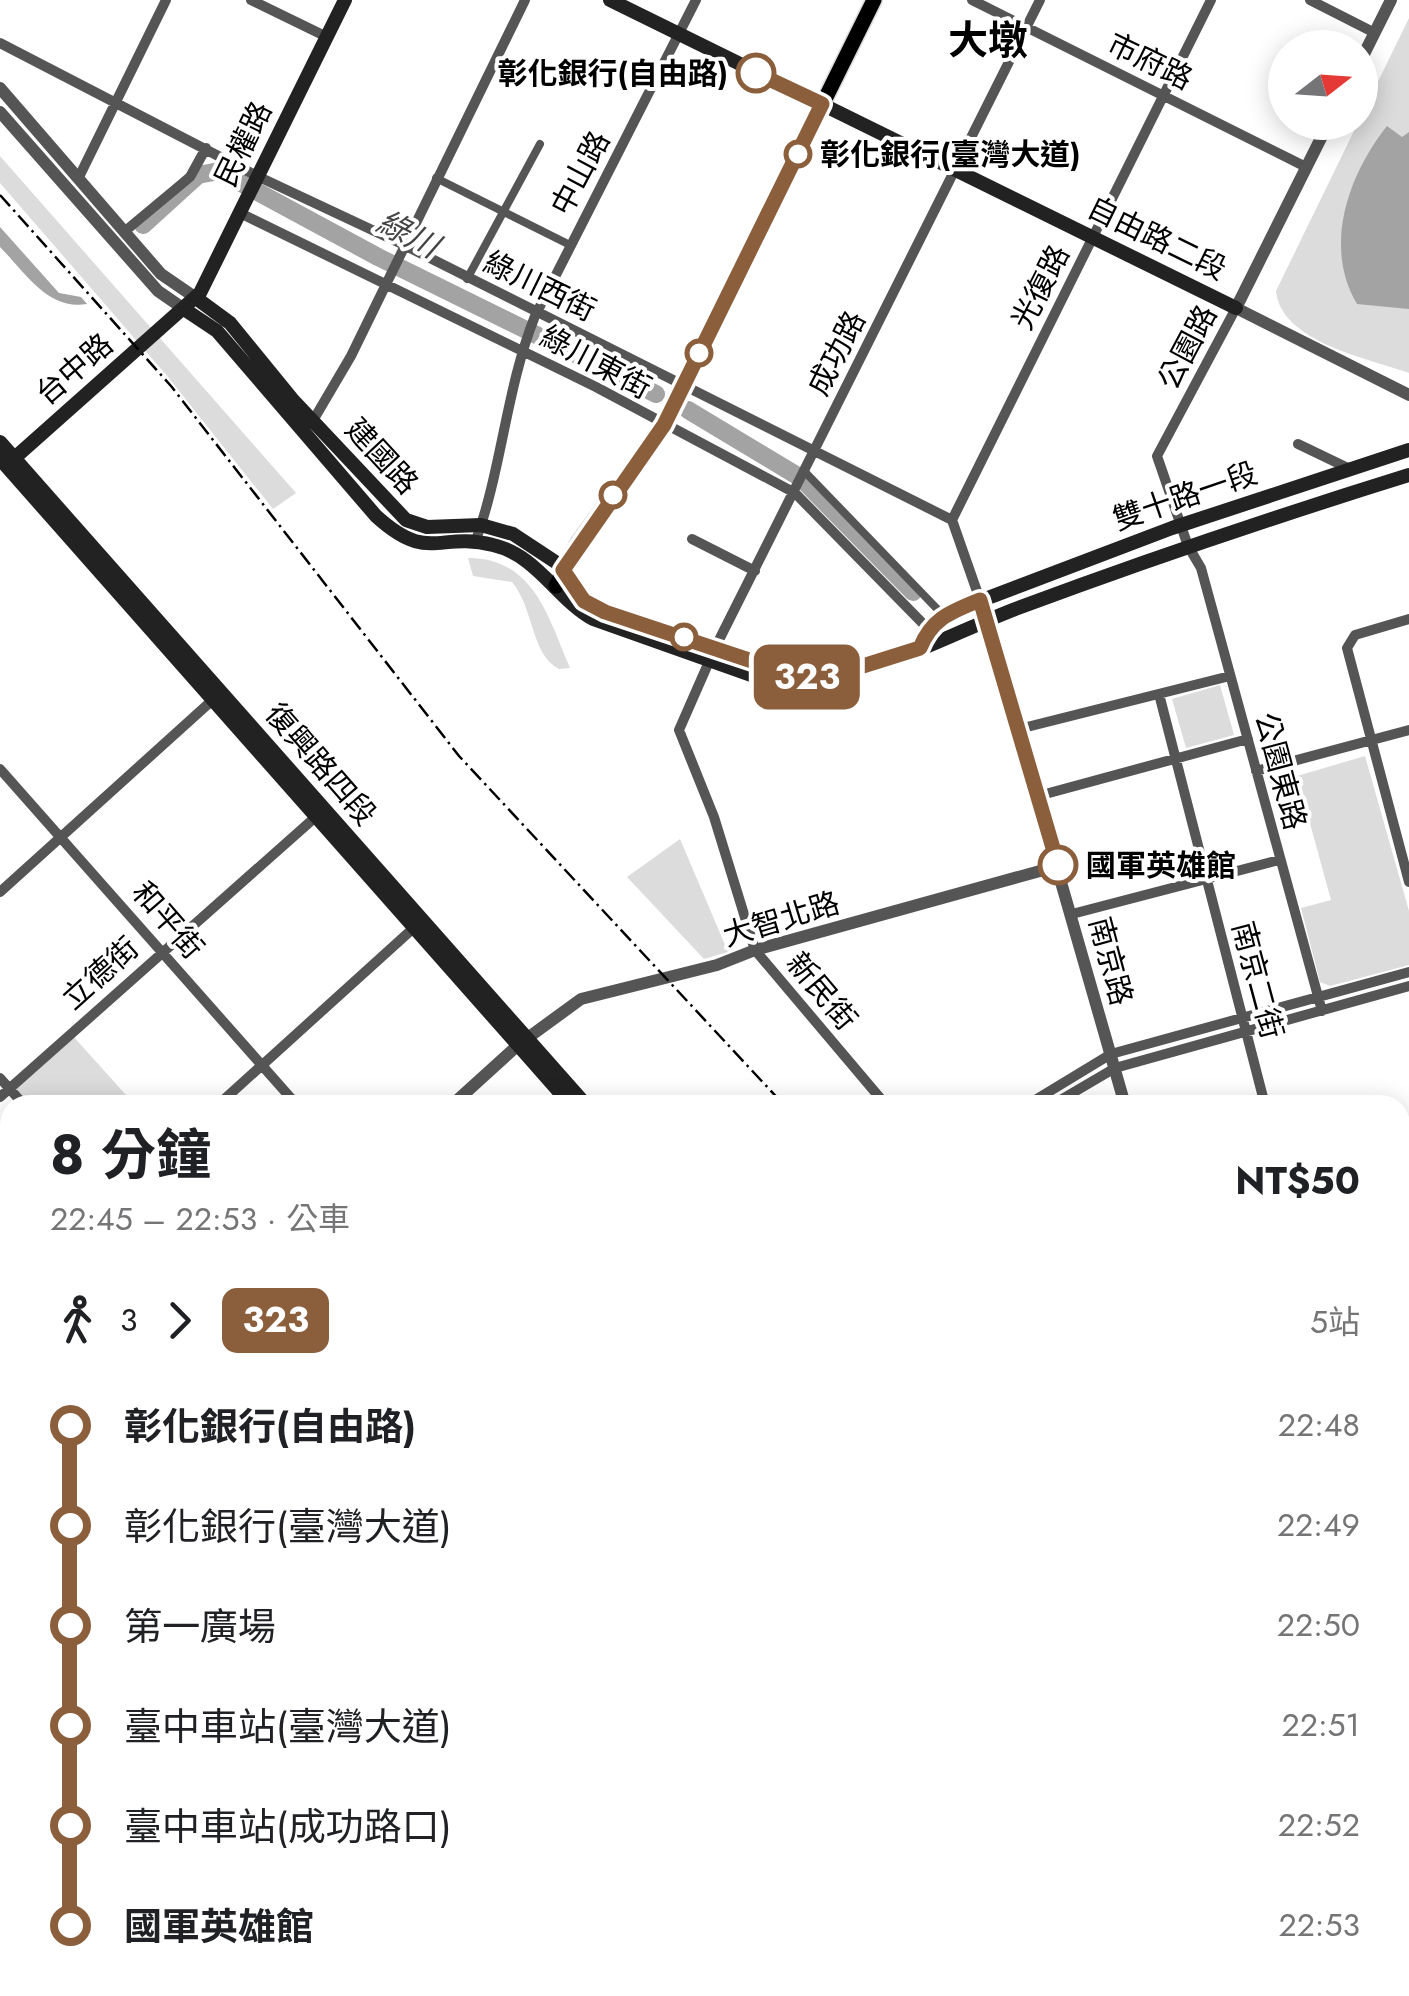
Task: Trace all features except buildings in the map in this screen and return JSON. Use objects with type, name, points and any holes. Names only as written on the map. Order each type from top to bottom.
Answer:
[{"type":"main road","name":"民權路","points":[[190,303],[211,276],[345,0]]},
{"type":"main road","name":"自由路二段","points":[[610,0],[1236,308]]},
{"type":"main road","points":[[556,586],[563,570],[665,422],[874,0]]},
{"type":"main road","name":"建國路","points":[[190,303],[308,427],[406,520],[427,527],[482,525],[527,541],[563,570],[580,596],[594,606],[712,653]]},
{"type":"main road","name":"台中路","points":[[5,464],[190,303]]},
{"type":"main road","name":"建國路","points":[[308,427],[376,516],[406,540],[432,546],[475,543],[512,552],[556,586],[574,608],[593,619],[802,683],[941,642],[988,619]]},
{"type":"main road","name":"復興路四段","points":[[0,442],[5,464],[523,1042],[576,1095]]},
{"type":"main road","name":"雙十路一段","points":[[980,600],[1181,525],[1409,450]]},
{"type":"main road","name":"雙十路一段","points":[[988,619],[1188,546],[1409,475]]},
{"type":"main road","points":[[920,648],[929,627],[942,616],[980,600]]},
{"type":"main road","name":"復興路四段","points":[[523,1042],[563,1095]]},
{"type":"street","points":[[78,177],[166,0]]},
{"type":"street","points":[[250,0],[327,37]]},
{"type":"street","points":[[308,427],[525,0]]},
{"type":"street","name":"中山路","points":[[523,346],[570,245],[696,0]]},
{"type":"street","name":"市府路","points":[[972,0],[1306,167]]},
{"type":"street","name":"成功路","points":[[680,730],[712,653],[1040,0]]},
{"type":"street","name":"光復路","points":[[952,520],[1211,0]]},
{"type":"street","points":[[1310,0],[1369,30]]},
{"type":"street","points":[[1376,30],[1391,0]]},
{"type":"street","name":"綠川西街","points":[[0,43],[206,148],[249,194],[400,248],[468,278],[681,389],[952,520]]},
{"type":"street","name":"建國路","points":[[0,88],[190,303]]},
{"type":"street","name":"建國路","points":[[0,112],[158,291],[190,303]]},
{"type":"street","name":"公園路","points":[[1188,546],[1157,456],[1320,140]]},
{"type":"street","points":[[468,278],[540,144]]},
{"type":"street","points":[[124,232],[190,176],[206,148]]},
{"type":"street","points":[[435,177],[570,245]]},
{"type":"street","name":"綠川東街","points":[[249,194],[386,280],[523,346],[794,493],[941,642]]},
{"type":"street","name":"自由路二段","points":[[1236,308],[1409,395]]},
{"type":"street","points":[[475,543],[523,346]]},
{"type":"street","points":[[1298,444],[1350,469]]},
{"type":"street","points":[[805,472],[942,616]]},
{"type":"street","points":[[952,520],[980,600]]},
{"type":"street","points":[[692,539],[756,571]]},
{"type":"street","name":"公園東路","points":[[1188,546],[1202,568],[1322,1010]]},
{"type":"street","name":"南京路","points":[[980,600],[1122,1095]]},
{"type":"street","points":[[1409,619],[1348,641],[1409,882]]},
{"type":"street","points":[[1019,729],[1230,676]]},
{"type":"street","name":"南京二街","points":[[1159,694],[1262,1095]]},
{"type":"street","points":[[0,892],[216,696]]},
{"type":"street","name":"新民街","points":[[680,730],[714,817],[756,950],[878,1095]]},
{"type":"street","points":[[1256,771],[1409,730]]},
{"type":"street","points":[[1038,796],[1248,739]]},
{"type":"street","name":"和平街","points":[[0,769],[288,1095]]},
{"type":"street","name":"立德街","points":[[5,1092],[320,813]]},
{"type":"street","points":[[1072,914],[1279,860]]},
{"type":"street","name":"大智北路","points":[[463,1095],[523,1042],[586,997],[717,965],[756,950],[1058,866]]},
{"type":"street","points":[[229,1095],[418,924]]},
{"type":"street","points":[[1043,1095],[1111,1054],[1409,972]]},
{"type":"street","points":[[1069,1095],[1115,1068],[1409,986]]},
{"type":"street","points":[[0,1078],[5,1092]]},
{"type":"shaded area","points":[[1409,18],[1409,373],[1350,354],[1309,335],[1281,309],[1276,291],[1350,140],[1378,140],[1378,82]]},
{"type":"shaded area","points":[[1387,126],[1402,137],[1409,132],[1409,309],[1357,304],[1342,259],[1341,236],[1351,189]]},
{"type":"shaded area","points":[[0,156],[296,493],[273,509],[168,377],[0,183]]},
{"type":"shaded area","points":[[0,227],[59,293],[81,297],[87,304],[60,302],[38,288],[0,247]]},
{"type":"shaded area","points":[[468,558],[509,568],[523,579],[545,611],[570,668],[559,669],[543,653],[512,582],[473,576]]},
{"type":"shaded area","points":[[1220,685],[1234,735],[1186,748],[1172,699]]},
{"type":"shaded area","points":[[1365,756],[1409,911],[1409,965],[1330,986],[1320,982],[1301,908],[1331,900],[1297,776]]},
{"type":"shaded area","points":[[680,839],[728,952],[704,959],[627,877]]},
{"type":"shaded area","points":[[72,1035],[126,1095],[20,1095],[14,1089]]},
{"type":"waterway","name":"綠川","points":[[143,225],[198,175],[219,171],[378,257],[656,394]]},
{"type":"waterway","name":"綠川","points":[[688,410],[801,478],[913,592]]},
{"type":"railway","points":[[0,195],[171,386],[459,756],[775,1095]]},
{"type":"bus line","name":"323","points":[[756,73],[822,104],[664,425],[563,570],[584,601],[605,612],[800,677],[831,676],[920,648],[929,627],[942,616],[980,600],[1058,865]]},
{"type":"place","name":"彰化銀行(自由路)","points":[[756,73]]},
{"type":"place","name":"彰化銀行(臺灣大道)","points":[[798,154]]},
{"type":"place","name":"國軍英雄館","points":[[1058,865]]},
{"type":"district","name":"大墩","points":[[988,40]]}]
